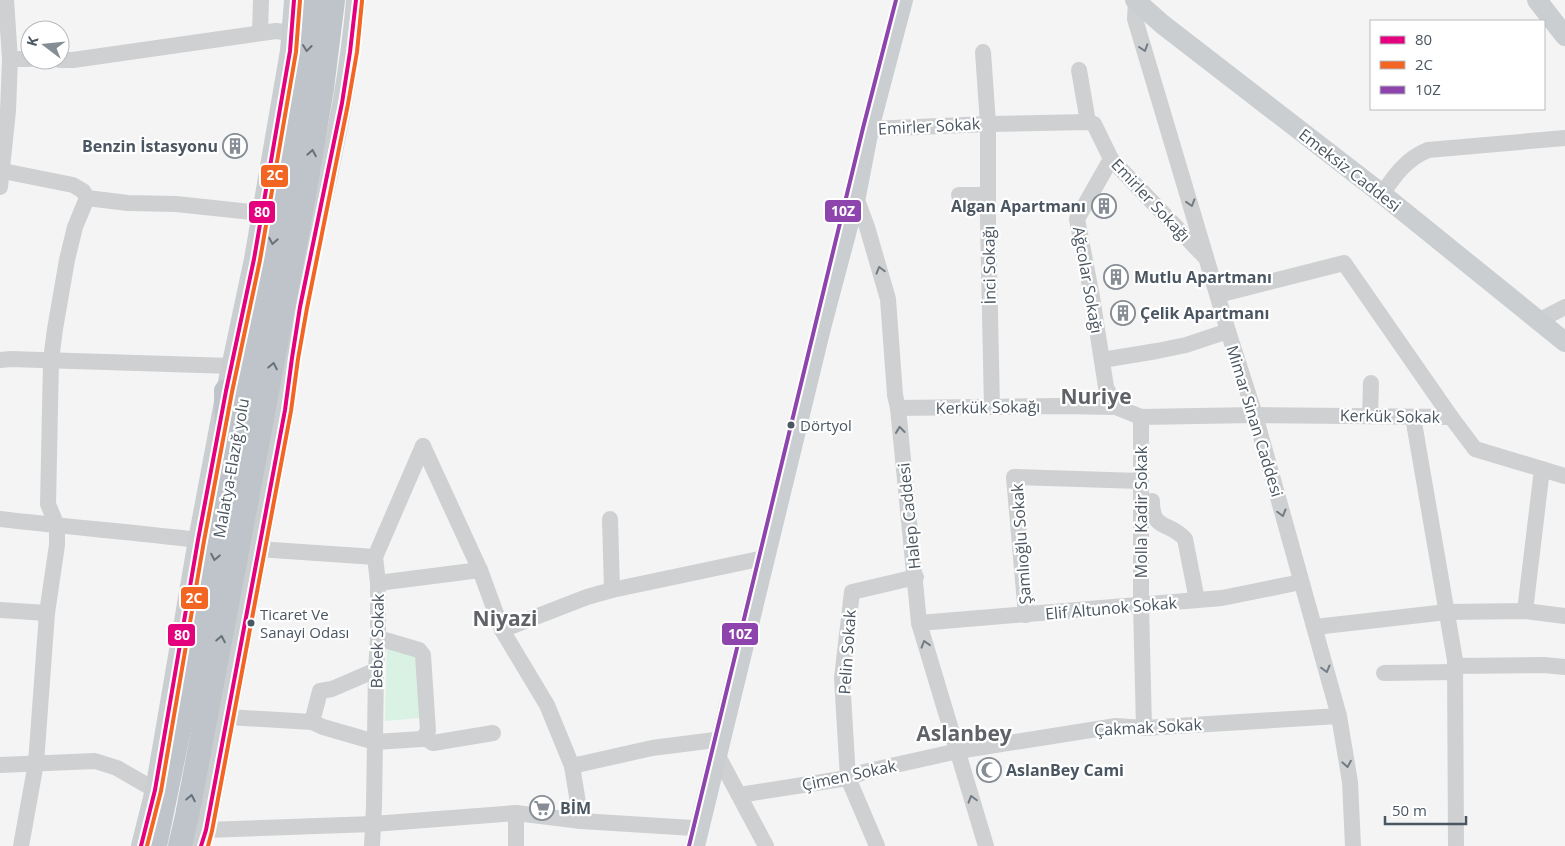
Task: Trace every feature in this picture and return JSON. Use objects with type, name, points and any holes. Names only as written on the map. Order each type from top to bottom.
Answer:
[{"type":"highway","name":"Malatya-Elazığ yolu","points":[[155,846],[228,492],[276,224],[301,104],[312,0]]},
{"type":"highway","points":[[180,846],[266,403],[318,116],[333,0]]},
{"type":"highway","points":[[226,391],[228,492]]},
{"type":"main road","points":[[141,846],[155,790],[198,540],[261,213],[290,51],[294,0]]},
{"type":"main road","points":[[203,838],[285,410],[289,372],[307,272],[344,94],[356,0]]},
{"type":"main road","points":[[693,840],[822,328],[853,190],[863,128],[896,0]]},
{"type":"main road","points":[[716,748],[759,559],[903,0]]},
{"type":"main road","name":"Emeksiz Caddesi","points":[[1136,0],[1162,24],[1382,194],[1565,342]]},
{"type":"main road","points":[[1538,0],[1565,36]]},
{"type":"main road","points":[[266,403],[272,424],[260,494],[266,511]]},
{"type":"street","points":[[6,0],[10,59],[4,111],[1,179],[73,185],[83,191],[87,198]]},
{"type":"street","points":[[260,33],[261,0]]},
{"type":"street","name":"Mimar Sinan Caddesi","points":[[1136,0],[1135,19],[1255,416],[1339,716],[1350,782],[1353,846]]},
{"type":"street","points":[[70,60],[260,33],[291,32]]},
{"type":"street","name":"İnci Sokağı","points":[[983,52],[988,124],[992,407]]},
{"type":"street","points":[[10,59],[20,59]]},
{"type":"street","points":[[988,124],[1088,122],[1079,70]]},
{"type":"street","name":"Emirler Sokağı","points":[[1088,122],[1094,124],[1111,159],[1208,260]]},
{"type":"street","name":"Emirler Sokak","points":[[869,129],[988,124]]},
{"type":"street","points":[[1382,194],[1396,173],[1416,155],[1428,150],[1565,138]]},
{"type":"street","name":"Ağcolar Sokağı","points":[[1111,159],[1077,219],[1092,297],[1106,387],[1116,407]]},
{"type":"street","name":"Halep Caddesi","points":[[853,190],[868,227],[888,300],[895,396],[898,408],[916,577],[919,623],[986,846]]},
{"type":"street","points":[[959,194],[988,195]]},
{"type":"street","points":[[87,198],[128,203],[176,204],[261,213]]},
{"type":"street","points":[[22,846],[36,763],[48,614],[57,545],[57,526],[48,504],[51,360],[67,260],[75,227],[87,198]]},
{"type":"street","points":[[1218,295],[1344,263],[1451,417]]},
{"type":"street","points":[[1538,321],[1565,308]]},
{"type":"street","points":[[1102,360],[1186,345],[1228,331]]},
{"type":"street","points":[[0,360],[232,366]]},
{"type":"street","points":[[1370,416],[1372,383]]},
{"type":"street","name":"Kerkük Sokağı","points":[[898,408],[1116,407],[1141,416],[1255,416]]},
{"type":"street","name":"Molla Kadir Sokak","points":[[1141,416],[1141,604],[1144,728]]},
{"type":"street","name":"Kerkük Sokak","points":[[1255,416],[1451,417],[1475,449],[1565,476]]},
{"type":"street","points":[[1413,417],[1455,669],[1456,846]]},
{"type":"street","name":"Bebek Sokak","points":[[372,846],[378,638],[378,583],[375,557],[423,446],[480,570]]},
{"type":"street","points":[[1524,610],[1542,469]]},
{"type":"street","name":"Şamlıoğlu Sokak","points":[[1026,616],[1014,477],[1140,481]]},
{"type":"street","points":[[1152,501],[1153,516],[1158,522],[1179,532],[1185,539],[1197,600]]},
{"type":"street","points":[[0,519],[198,540]]},
{"type":"street","points":[[610,519],[612,590]]},
{"type":"street","points":[[258,549],[375,557]]},
{"type":"street","points":[[502,630],[587,597],[612,590],[759,559]]},
{"type":"street","points":[[378,583],[480,570],[502,630],[547,705],[572,766],[580,821]]},
{"type":"street","name":"Pelin Sokak","points":[[848,778],[842,678],[852,592],[916,577]]},
{"type":"street","name":"Elif Altunok Sokak","points":[[919,623],[1026,616],[1222,598],[1301,582]]},
{"type":"street","points":[[0,610],[48,614]]},
{"type":"street","points":[[1315,628],[1447,612],[1524,610],[1565,616]]},
{"type":"street","points":[[227,717],[312,722],[375,742],[422,739],[428,731],[423,655],[419,650],[378,638]]},
{"type":"street","points":[[1384,672],[1544,665],[1565,668]]},
{"type":"street","points":[[312,722],[320,691],[332,689],[376,670]]},
{"type":"street","name":"Çakmak Sokak","points":[[958,751],[1116,726],[1144,728],[1339,716]]},
{"type":"street","points":[[424,736],[433,743],[494,733]]},
{"type":"street","points":[[572,766],[652,748],[716,748],[766,846]]},
{"type":"street","name":"Çimen Sokak","points":[[739,795],[848,778],[864,772],[958,751]]},
{"type":"street","points":[[0,765],[95,761],[117,768],[155,790]]},
{"type":"street","points":[[848,778],[877,846]]},
{"type":"street","points":[[203,838],[296,826],[373,824],[516,813],[580,821],[693,840]]},
{"type":"street","points":[[516,813],[516,846]]},
{"type":"green space","points":[[387,640],[419,648],[420,718],[385,721]]},
{"type":"transit line","name":"80","points":[[141,846],[155,790],[198,540],[226,391],[254,259],[290,51],[294,0]]},
{"type":"transit line","name":"2C","points":[[147,846],[161,791],[204,541],[232,392],[260,260],[296,52],[300,0]]},
{"type":"transit line","name":"80","points":[[201,846],[206,830],[285,410],[300,307],[342,103],[356,0]]},
{"type":"transit line","name":"10Z","points":[[689,846],[863,128],[896,0]]},
{"type":"transit line","name":"2C","points":[[208,846],[291,411],[307,308],[348,104],[357,52],[362,1]]},
{"type":"place","name":"Benzin İstasyonu","points":[[235,146]]},
{"type":"place","name":"Algan Apartmanı","points":[[1104,206]]},
{"type":"place","name":"Mutlu Apartmanı","points":[[1116,277]]},
{"type":"place","name":"Çelik Apartmanı","points":[[1123,313]]},
{"type":"place","name":"Dörtyol","points":[[791,425]]},
{"type":"place","name":"Ticaret Ve Sanayi Odası","points":[[251,623]]},
{"type":"place","name":"AslanBey Cami","points":[[989,770]]},
{"type":"place","name":"BİM","points":[[542,808]]},
{"type":"district","name":"Nuriye","points":[[1096,396]]},
{"type":"district","name":"Niyazi","points":[[505,618]]},
{"type":"district","name":"Aslanbey","points":[[964,733]]}]
